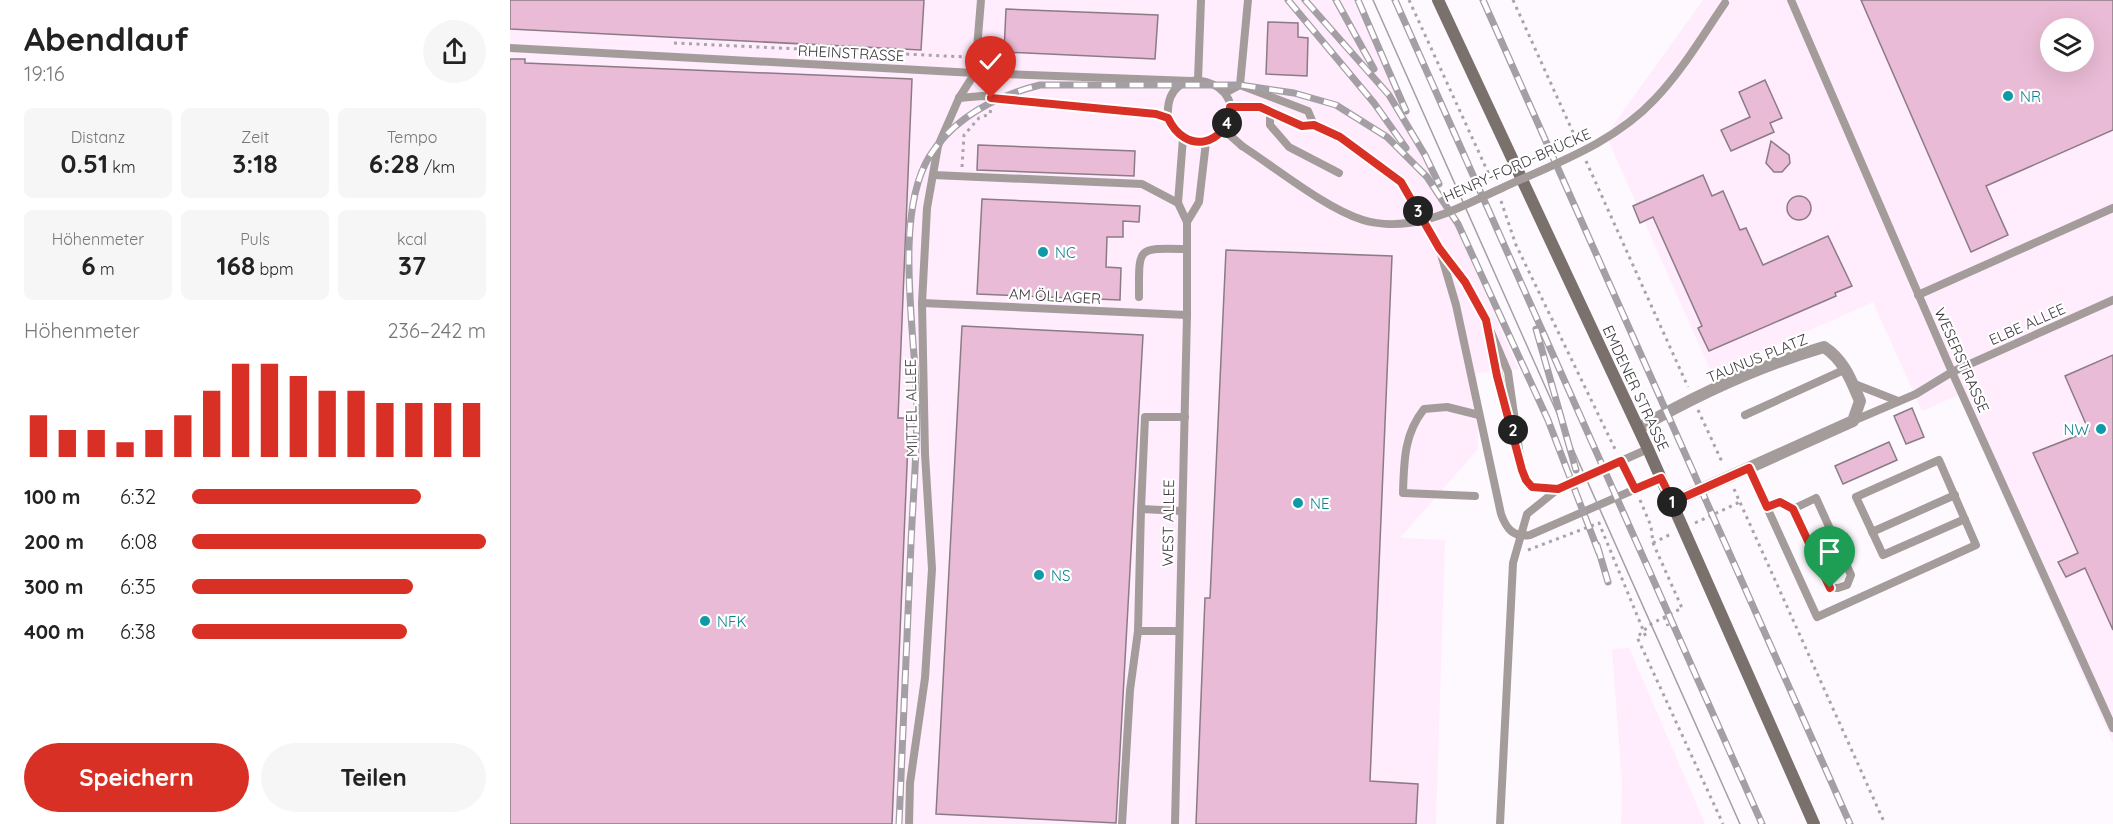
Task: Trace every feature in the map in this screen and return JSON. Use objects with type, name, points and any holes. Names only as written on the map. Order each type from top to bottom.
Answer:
[{"type":"street","name":"EMDENER STRASSE","points":[[1438,0],[1673,502],[1814,824]]},
{"type":"street","name":"TAUNUS PLATZ","points":[[1639,428],[1694,400],[1797,355],[1824,347],[1835,354],[1846,369],[1860,401],[1853,421]]},
{"type":"street","points":[[1673,502],[1853,421]]},
{"type":"lane","name":"MITTEL ALLEE","points":[[909,824],[910,783],[925,678],[932,569],[925,454],[922,303],[927,208],[938,146],[959,98],[975,73],[981,0]]},
{"type":"lane","points":[[1194,80],[1201,0]]},
{"type":"lane","points":[[1240,85],[1248,0]]},
{"type":"lane","name":"WESERSTRASSE","points":[[1791,0],[1952,372],[2113,728]]},
{"type":"lane","name":"HENRY-FORD-BRÜCKE","points":[[1224,130],[1242,146],[1336,207],[1363,220],[1389,224],[1409,223],[1459,208],[1595,145],[1617,132],[1655,99],[1726,2]]},
{"type":"lane","name":"RHEINSTRASSE","points":[[510,48],[975,73],[1194,80]]},
{"type":"lane","points":[[1194,80],[1217,85],[1225,93],[1230,107],[1229,119],[1224,130],[1206,141],[1194,142],[1183,138],[1174,129],[1168,118],[1170,100],[1174,92],[1194,80]]},
{"type":"lane","points":[[1225,93],[1240,85],[1308,111],[1314,125]]},
{"type":"lane","points":[[959,98],[982,96],[1156,114],[1168,118]]},
{"type":"lane","points":[[1230,107],[1260,107],[1302,126],[1314,125],[1340,137],[1401,182],[1439,248],[1465,282],[1486,320],[1508,372],[1517,446],[1526,480],[1532,487],[1558,489]]},
{"type":"lane","points":[[1270,111],[1270,125],[1289,147],[1339,173]]},
{"type":"lane","points":[[933,175],[1142,184],[1178,203],[1183,138]]},
{"type":"lane","name":"WEST ALLEE","points":[[1174,824],[1188,222],[1199,202],[1206,141]]},
{"type":"lane","name":"WEST ALLEE","points":[[1178,203],[1188,222]]},
{"type":"lane","points":[[1918,295],[2113,208]]},
{"type":"lane","points":[[1139,297],[1139,258],[1144,251],[1152,248],[1187,249]]},
{"type":"lane","points":[[1439,248],[1456,305],[1501,514],[1510,531],[1521,536],[1530,535],[1661,478]]},
{"type":"lane","name":"ELBE ALLEE","points":[[1853,421],[1898,401],[1952,372],[2113,300]]},
{"type":"lane","name":"AM ÖLLAGER","points":[[922,303],[1187,315]]},
{"type":"lane","points":[[1745,415],[1846,369]]},
{"type":"lane","points":[[1852,383],[1898,401]]},
{"type":"lane","points":[[1475,496],[1403,493],[1405,450],[1415,421],[1424,409],[1447,406],[1479,415]]},
{"type":"lane","points":[[1122,824],[1130,690],[1138,631],[1145,417],[1185,417]]},
{"type":"lane","points":[[1500,824],[1514,554],[1527,514],[1558,489],[1648,449]]},
{"type":"lane","points":[[1749,468],[1817,617],[1976,545],[1965,519],[1939,460],[1856,497],[1883,555],[1965,519]]},
{"type":"lane","points":[[1872,532],[1954,495]]},
{"type":"lane","points":[[1767,507],[1780,502],[1793,509],[1830,588],[1847,585],[1851,575],[1816,498],[1793,509]]},
{"type":"lane","points":[[1141,510],[1182,511]]},
{"type":"lane","points":[[1138,631],[1179,631]]},
{"type":"path","points":[[1409,0],[1493,185]]},
{"type":"path","points":[[1498,196],[1516,245],[1621,461]]},
{"type":"path","points":[[1635,489],[1651,526],[1653,543],[1682,608],[1645,629],[1637,637],[1723,824]]},
{"type":"path","points":[[1514,554],[1550,544],[1599,523],[1645,629],[1646,637]]},
{"type":"path","points":[[1664,617],[1668,626]]},
{"type":"shaded area","points":[[510,0],[1358,0],[1518,369],[1477,373],[1478,449],[1400,538],[1445,540],[1436,824],[510,824]]},
{"type":"shaded area","points":[[1703,0],[2113,0],[2113,743],[1958,395],[1922,411],[1873,302],[1712,374],[1606,135]]},
{"type":"shaded area","points":[[1629,648],[1705,824],[1621,824],[1622,782],[1612,649]]},
{"type":"building","points":[[510,0],[924,0],[921,50],[510,29]]},
{"type":"building","name":"NR","points":[[1861,0],[2113,0],[2113,130],[1986,186],[2008,235],[1971,252]]},
{"type":"building","points":[[1006,9],[1158,15],[1155,59],[1004,52]]},
{"type":"building","points":[[1268,22],[1298,23],[1298,37],[1308,38],[1307,76],[1266,74]]},
{"type":"building","name":"NFK","points":[[510,59],[525,59],[525,63],[912,79],[898,418],[909,418],[892,824],[510,824]]},
{"type":"building","points":[[1765,80],[1782,118],[1770,123],[1774,132],[1731,151],[1721,130],[1750,117],[1739,92]]},
{"type":"building","points":[[1771,141],[1789,155],[1790,163],[1782,172],[1774,172],[1766,163]]},
{"type":"building","points":[[978,145],[1135,151],[1134,176],[977,170]]},
{"type":"building","points":[[1703,175],[1712,196],[1723,191],[1740,230],[1746,228],[1763,265],[1828,236],[1852,286],[1835,293],[1836,296],[1709,351],[1698,328],[1702,326],[1653,217],[1640,223],[1633,206]]},
{"type":"building","points":[[1799,196],[1808,199],[1811,208],[1808,217],[1799,220],[1790,217],[1787,208],[1790,199]]},
{"type":"building","name":"NC","points":[[982,199],[1140,206],[1139,222],[1123,221],[1123,237],[1107,237],[1106,267],[1121,268],[1120,300],[977,294]]},
{"type":"building","name":"NE","points":[[1226,250],[1392,256],[1370,781],[1418,784],[1416,824],[1196,824],[1205,598],[1210,598]]},
{"type":"building","name":"NS","points":[[962,326],[1143,335],[1116,823],[936,814]]},
{"type":"building","points":[[2113,355],[2113,630],[2085,568],[2066,577],[2058,562],[2078,553],[2033,453],[2089,431],[2065,376]]},
{"type":"building","points":[[1912,408],[1924,437],[1906,444],[1894,416]]},
{"type":"building","points":[[1889,442],[1897,460],[1843,484],[1835,466]]},
{"type":"tram line","points":[[1373,0],[1740,824]]},
{"type":"railway","points":[[1288,0],[1374,103],[1406,148]]},
{"type":"railway","points":[[1305,0],[1389,95],[1425,155],[1439,184]]},
{"type":"railway","points":[[1336,0],[1374,69]]},
{"type":"railway","points":[[1358,0],[1406,111]]},
{"type":"railway","points":[[1395,0],[1762,824]]},
{"type":"railway","points":[[1483,0],[1850,824]]},
{"type":"railway","points":[[899,824],[917,424],[909,279],[912,212],[918,182],[929,157],[939,143],[951,130],[977,110],[1008,95],[1040,85],[1240,85],[1294,93],[1336,105],[1387,137],[1427,177],[1458,224],[1548,420],[1599,553]]},
{"type":"railway","points":[[1536,329],[1576,470]]},
{"type":"railway","points":[[1597,545],[1608,582]]},
{"type":"place","name":"NR","points":[[2008,96]]},
{"type":"place","name":"NC","points":[[1043,252]]},
{"type":"place","name":"NW","points":[[2101,429]]},
{"type":"place","name":"NE","points":[[1298,503]]},
{"type":"place","name":"NS","points":[[1039,575]]},
{"type":"place","name":"NFK","points":[[705,621]]},
{"type":"route","points":[[991,98],[1156,114],[1168,118],[1183,138],[1194,142],[1206,141],[1219,135],[1229,119],[1230,107],[1260,107],[1302,126],[1314,125],[1340,137],[1401,182],[1439,248],[1465,282],[1486,320],[1497,376],[1522,470],[1532,487],[1558,489],[1621,461],[1635,489],[1661,478],[1673,502],[1749,468],[1767,507],[1780,502],[1793,509],[1830,588]]}]
